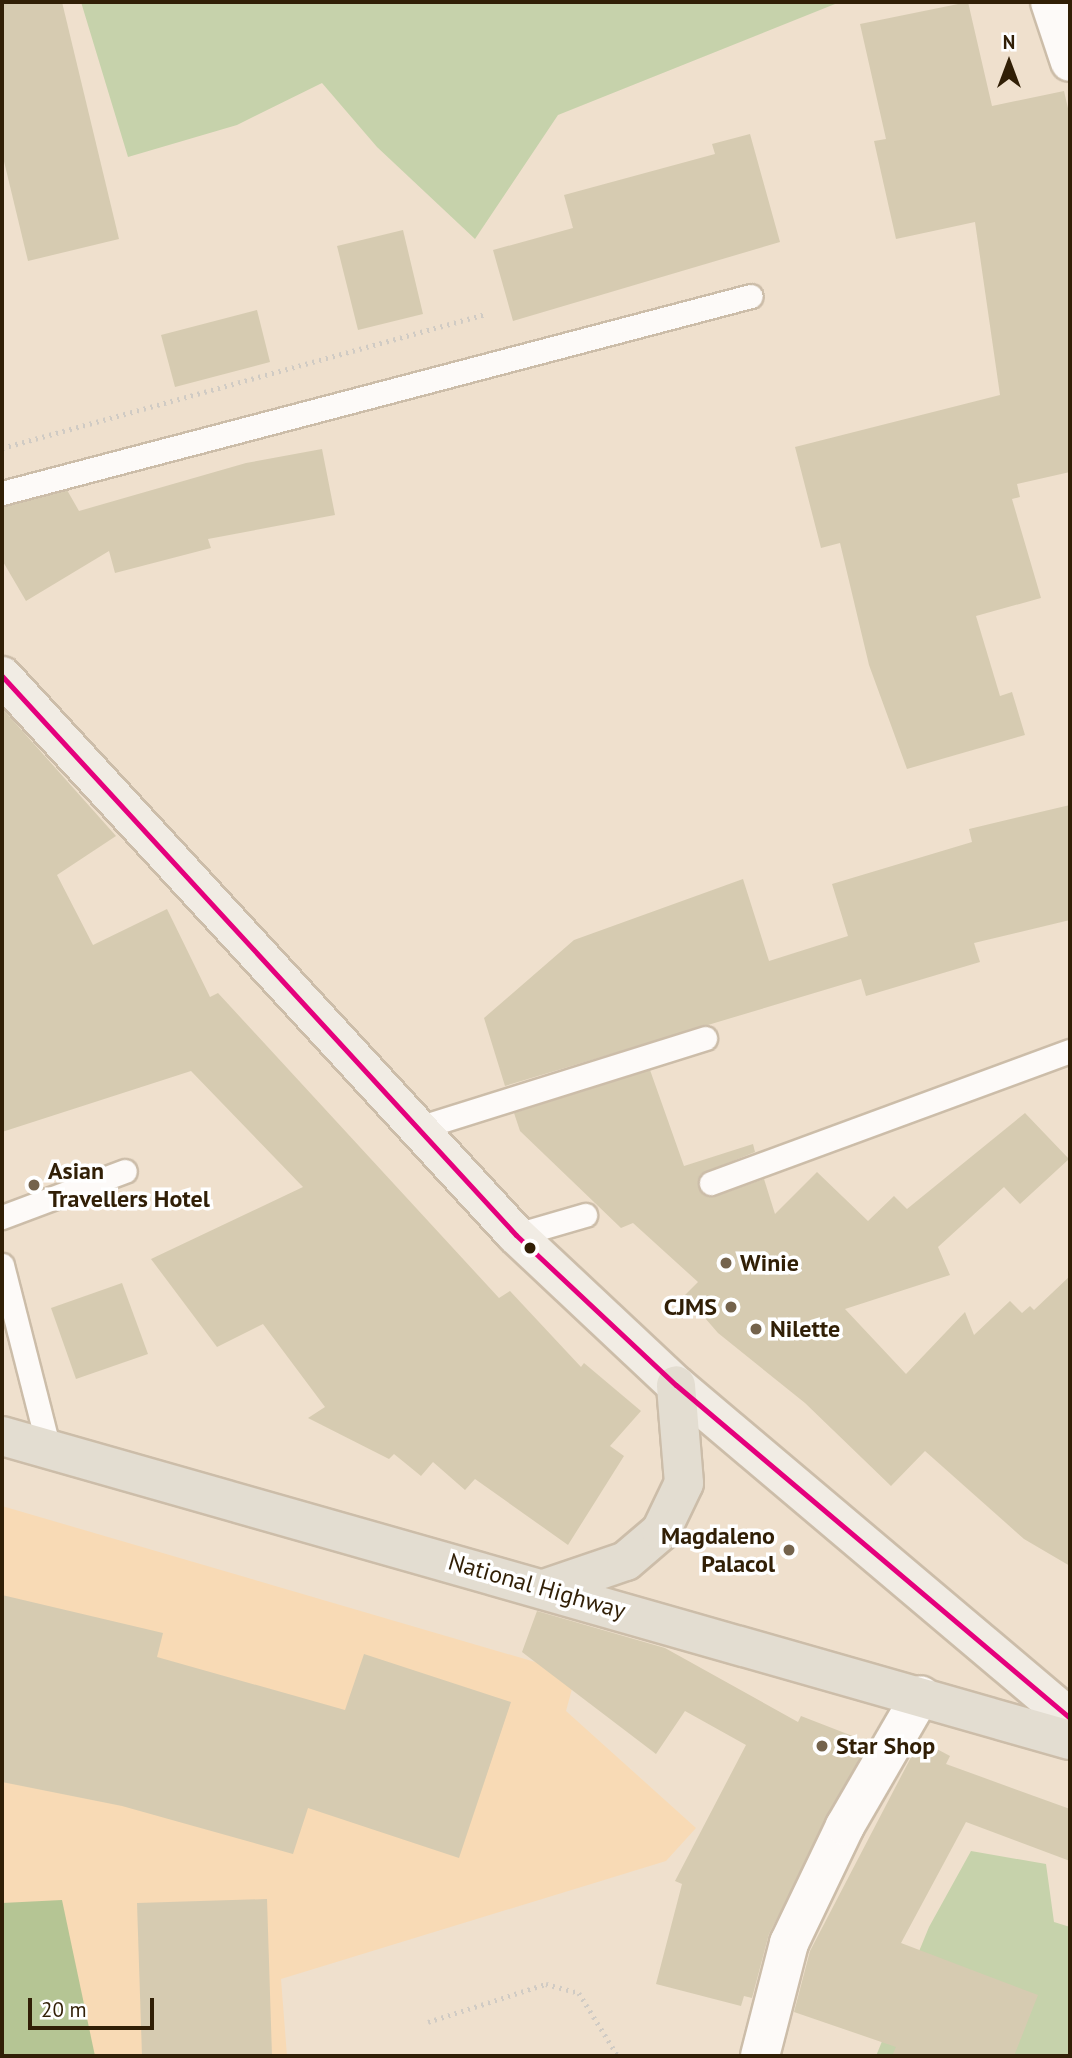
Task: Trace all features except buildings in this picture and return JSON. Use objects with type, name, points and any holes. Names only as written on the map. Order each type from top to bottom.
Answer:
[{"type":"main road","points":[[2,676],[516,1236],[676,1385],[1070,1718]]},
{"type":"main road","points":[[547,1588],[626,1560],[661,1531],[684,1483],[676,1385]]},
{"type":"main road","name":"National Highway","points":[[2,1436],[547,1588],[1070,1740]]},
{"type":"street","points":[[1050,2],[1070,62]]},
{"type":"street","points":[[760,2056],[789,1943],[845,1826],[921,1695]]},
{"type":"lane","points":[[2,493],[751,296]]},
{"type":"lane","points":[[415,1129],[705,1038]]},
{"type":"lane","points":[[711,1183],[1070,1051]]},
{"type":"lane","points":[[2,1217],[125,1171]]},
{"type":"lane","points":[[516,1236],[585,1215]]},
{"type":"lane","points":[[2,1265],[49,1449]]},
{"type":"path","points":[[2,448],[486,314]]},
{"type":"path","points":[[428,2022],[546,1984],[579,1993],[618,2056]]},
{"type":"shaded area","points":[[2,1506],[576,1674],[566,1711],[696,1828],[666,1861],[281,1979],[287,2056],[2,2056]]},
{"type":"green space","points":[[81,2],[840,2],[558,115],[475,239],[377,147],[322,83],[237,125],[128,157]]},
{"type":"green space","points":[[971,1851],[1046,1864],[1054,1922],[1070,1927],[1070,2056],[876,2056],[929,1927]]},
{"type":"green space","points":[[62,1900],[95,2056],[2,2056],[2,1903]]},
{"type":"transit line","points":[[2,676],[516,1235],[676,1385],[1070,1718]]},
{"type":"place","name":"Asian Travellers Hotel","points":[[34,1185]]},
{"type":"place","name":"Winie","points":[[726,1263]]},
{"type":"place","name":"CJMS","points":[[731,1307]]},
{"type":"place","name":"Nilette","points":[[756,1329]]},
{"type":"place","name":"Magdaleno Palacol","points":[[789,1550]]},
{"type":"place","name":"Star Shop","points":[[822,1746]]}]
